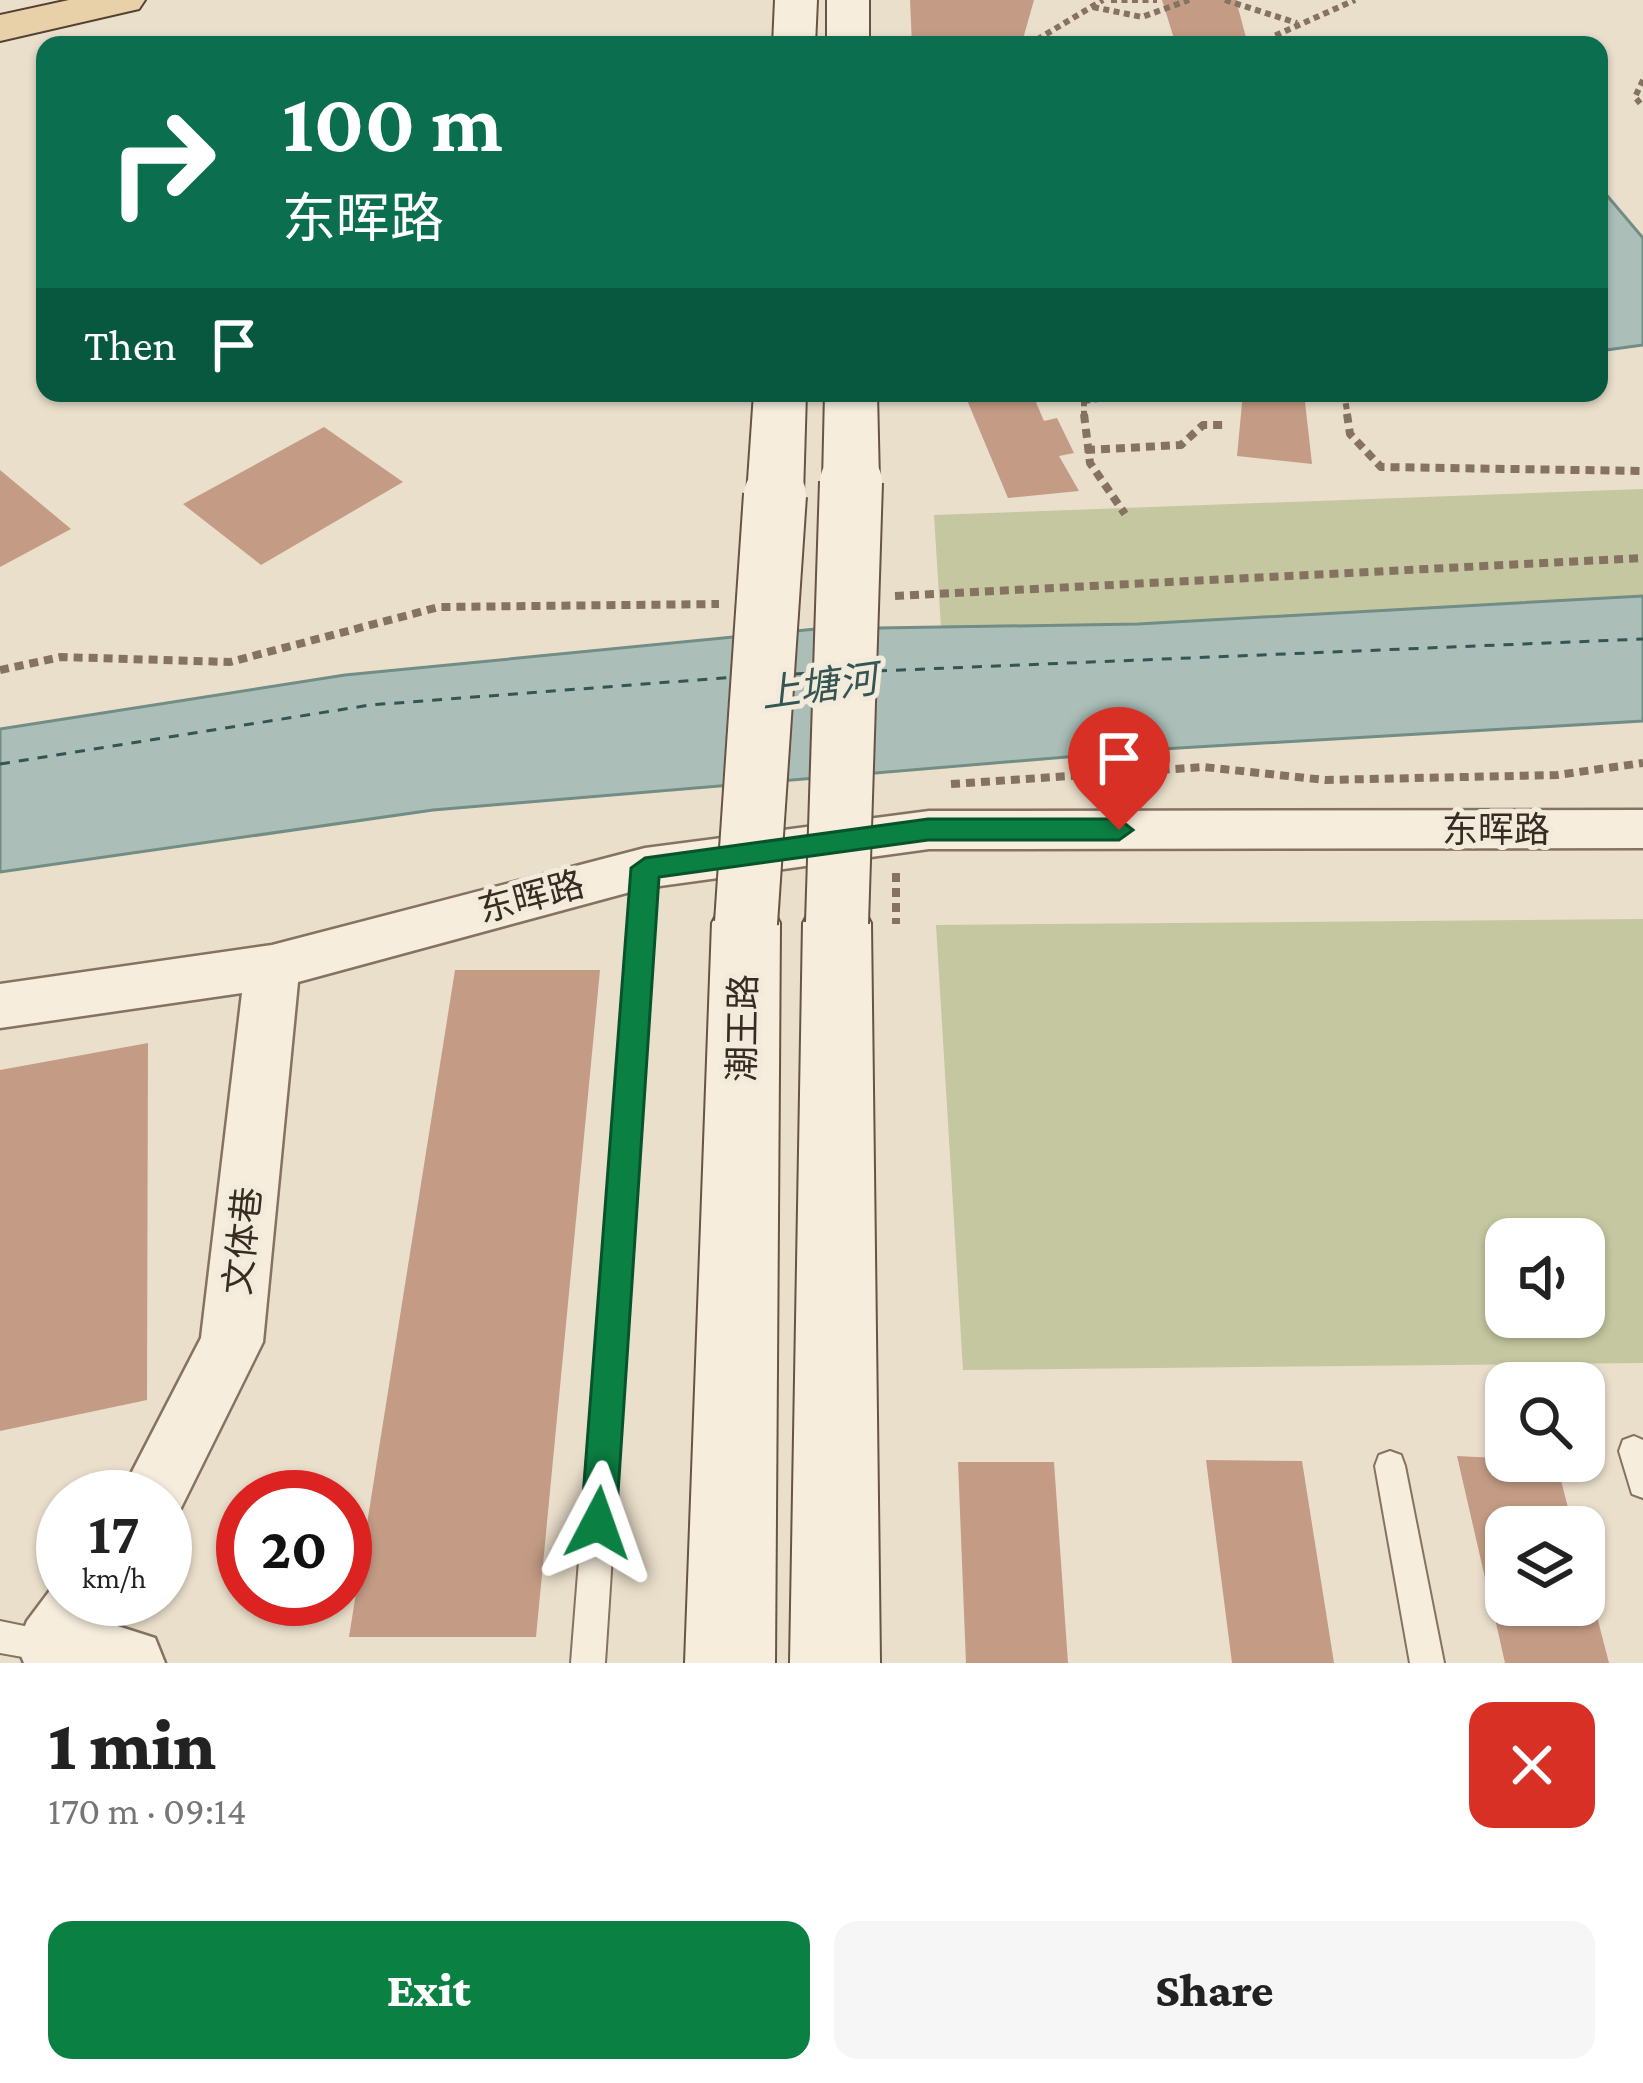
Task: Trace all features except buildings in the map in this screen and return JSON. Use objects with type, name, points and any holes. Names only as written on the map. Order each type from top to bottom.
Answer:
[{"type":"main road","points":[[0,2],[10,0]]},
{"type":"main road","points":[[0,28],[124,0]]},
{"type":"main road","points":[[794,36],[796,0]]},
{"type":"main road","points":[[848,0],[848,36]]},
{"type":"main road","name":"潮王路","points":[[730,1663],[746,922],[780,402]]},
{"type":"main road","points":[[835,1663],[836,922],[851,402]]},
{"type":"street","name":"东晖路","points":[[0,1006],[272,967],[645,868],[928,830],[1643,830]]},
{"type":"street","name":"文体巷","points":[[166,1470],[232,1342],[272,967]]},
{"type":"street","points":[[45,1627],[130,1663]]},
{"type":"lane","points":[[588,1663],[645,868]]},
{"type":"lane","points":[[1634,1451],[1643,1483]]},
{"type":"lane","points":[[1390,1466],[1427,1663]]},
{"type":"path","points":[[1043,36],[1107,0],[1157,0]]},
{"type":"path","points":[[1093,7],[1136,20],[1155,19],[1189,0]]},
{"type":"path","points":[[1225,0],[1298,24]]},
{"type":"path","points":[[1274,36],[1355,0]]},
{"type":"path","points":[[1643,80],[1635,97],[1643,107]]},
{"type":"path","points":[[1084,402],[1093,480],[1124,514]]},
{"type":"path","points":[[1345,402],[1350,434],[1381,467],[1643,471]]},
{"type":"path","points":[[1086,450],[1181,445],[1203,425],[1223,424]]},
{"type":"path","points":[[928,830],[938,785],[1204,767],[1325,779],[1557,775],[1643,763]]},
{"type":"green space","points":[[1643,489],[1643,596],[1138,624],[941,627],[934,515]]},
{"type":"green space","points":[[1643,919],[1643,1363],[963,1370],[936,925]]},
{"type":"water","points":[[1608,197],[1643,238],[1643,345],[1608,350]]},
{"type":"water","name":"上塘河","points":[[1643,596],[1643,721],[1162,749],[433,810],[0,872],[0,729],[345,675],[816,629],[1138,624]]},
{"type":"ferry route","points":[[877,671],[1643,639]]},
{"type":"ferry route","points":[[794,674],[814,673]]},
{"type":"ferry route","points":[[0,764],[370,705],[736,677]]},
{"type":"route","points":[[598,1523],[645,868],[928,830],[1119,830]]}]
